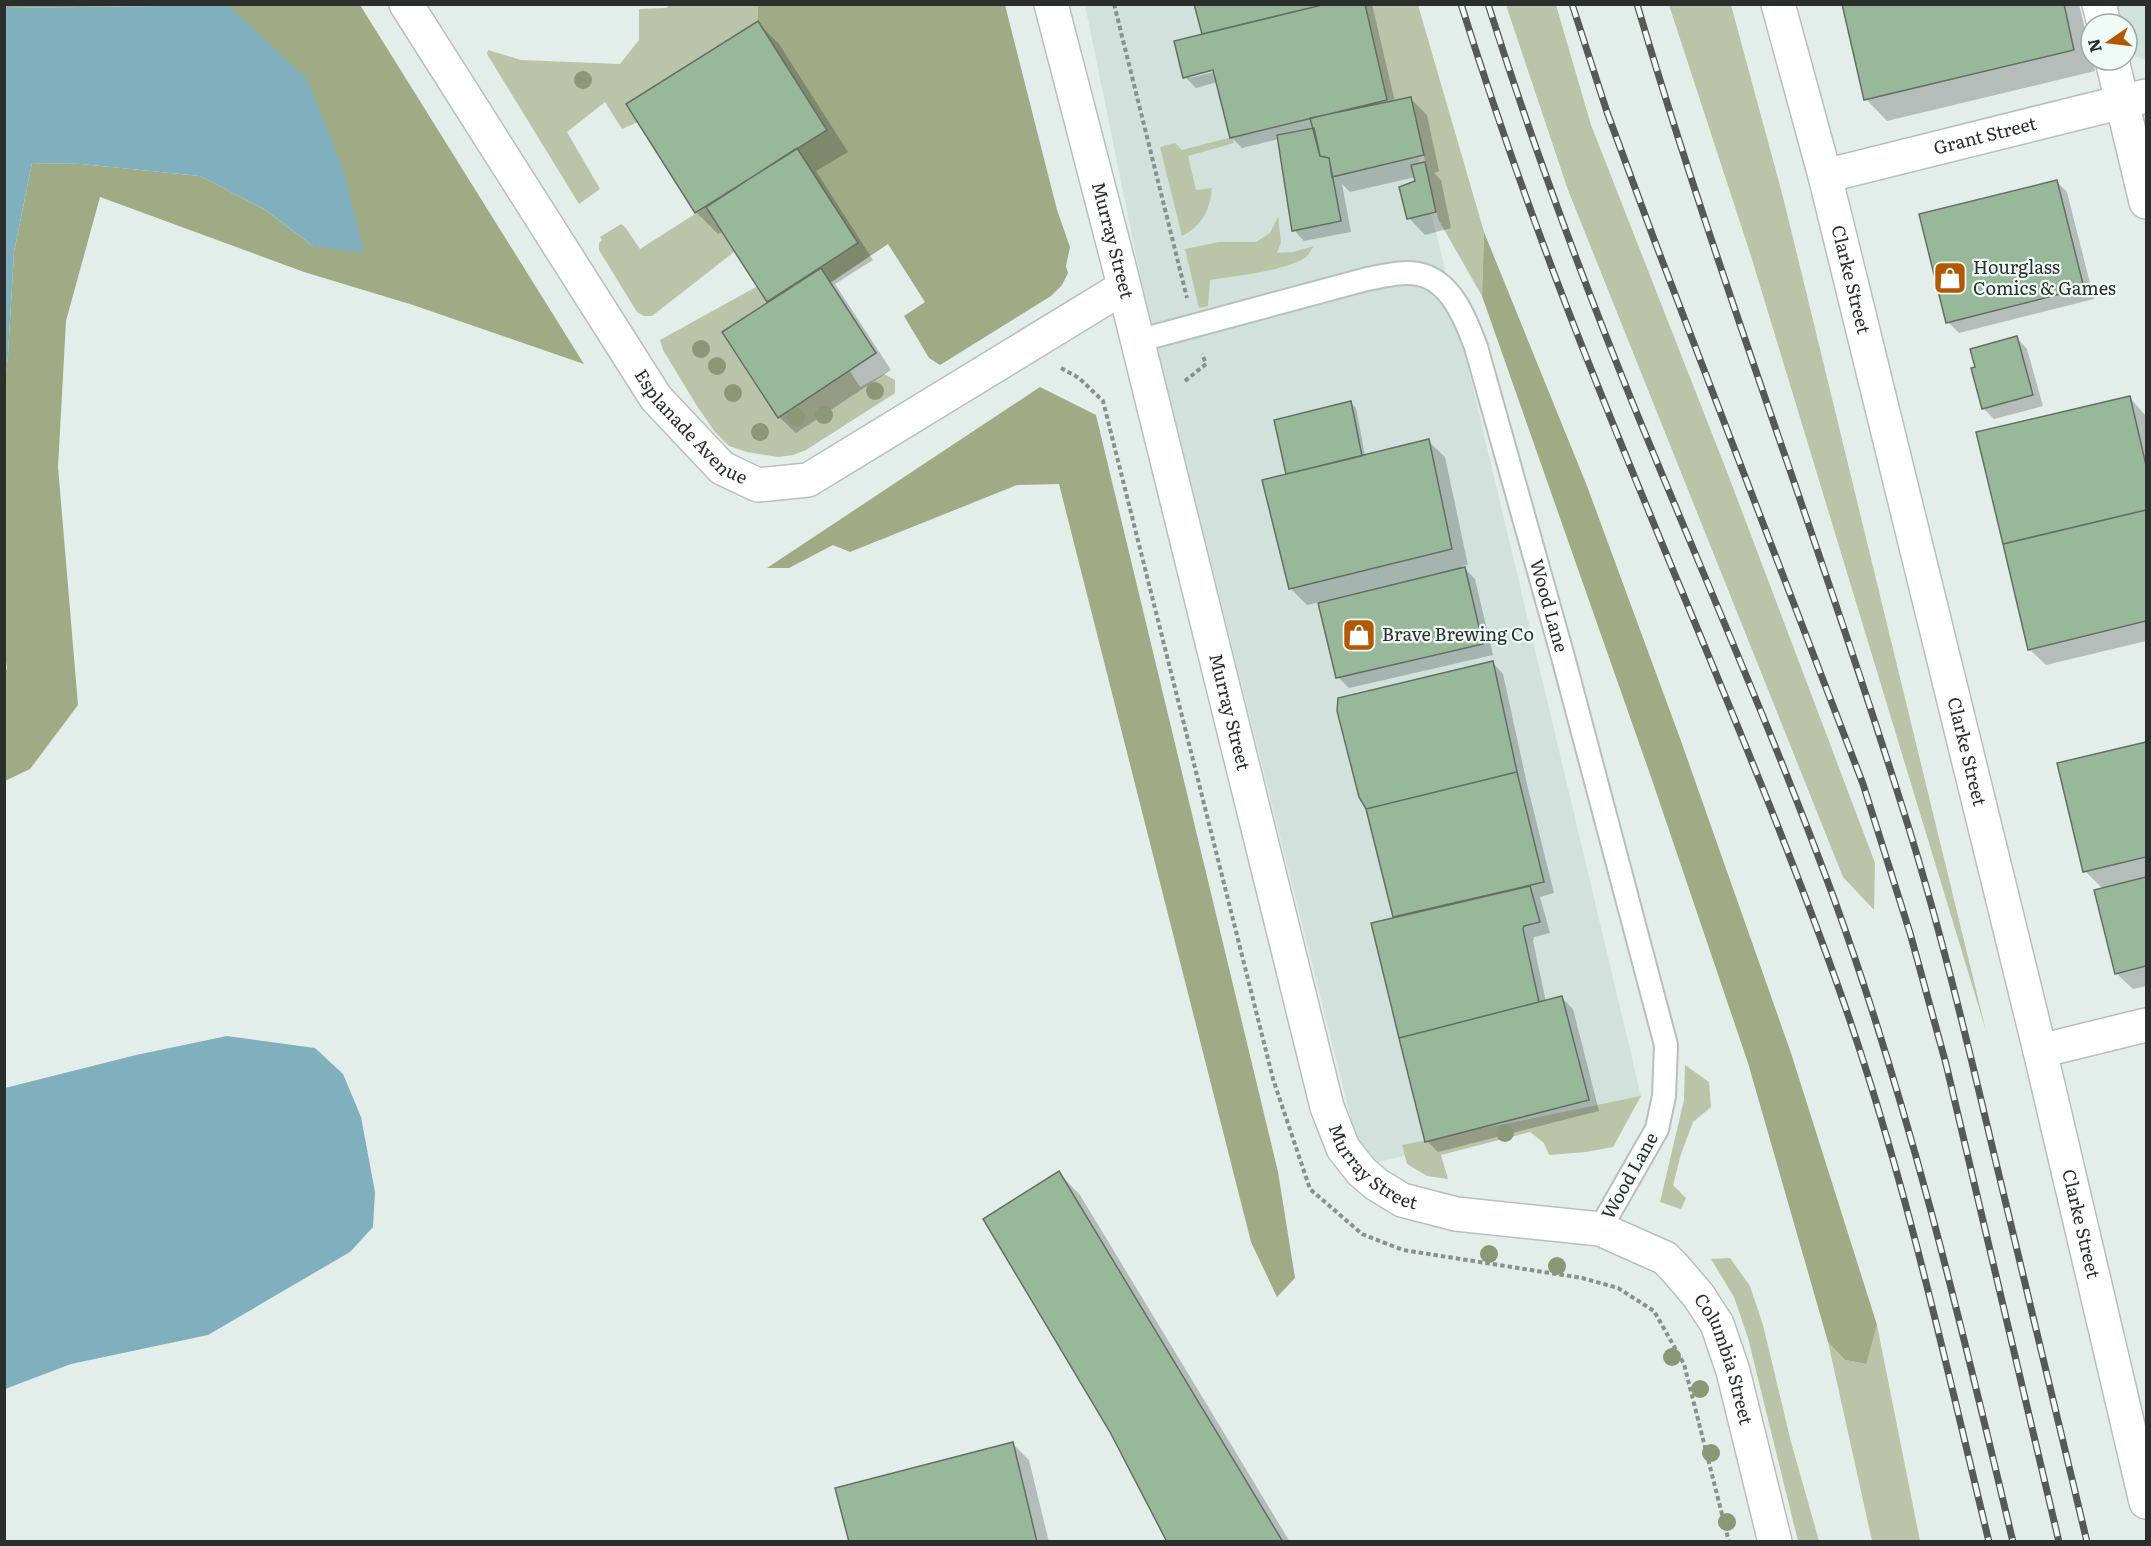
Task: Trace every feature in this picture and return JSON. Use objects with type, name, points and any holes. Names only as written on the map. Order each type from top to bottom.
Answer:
[{"type":"street","name":"Esplanade Avenue","points":[[406,4],[656,398],[722,468],[758,485],[808,480],[1124,287]]},
{"type":"street","name":"Murray Street","points":[[1051,4],[1124,287],[1324,1096],[1343,1148],[1361,1171],[1376,1184],[1402,1200],[1456,1214],[1600,1229]]},
{"type":"street","name":"Clarke Street","points":[[1778,4],[1825,176],[2040,1051],[2146,1502]]},
{"type":"street","points":[[2119,72],[2135,99],[2146,202]]},
{"type":"street","name":"Grant Street","points":[[1825,176],[2135,99]]},
{"type":"street","points":[[2040,1051],[2146,1025]]},
{"type":"street","name":"Columbia Street","points":[[1600,1229],[1665,1258],[1698,1295],[1717,1324],[1733,1371],[1775,1542]]},
{"type":"lane","name":"Wood Lane","points":[[1137,341],[1367,279],[1401,273],[1419,274],[1433,279],[1450,296],[1465,318],[1476,347],[1563,657],[1666,1045],[1664,1096],[1658,1129],[1600,1229]]},
{"type":"path","points":[[1113,4],[1187,300]]},
{"type":"path","points":[[1026,348],[1079,378],[1102,401],[1273,1079],[1310,1189],[1362,1234],[1403,1250],[1582,1278],[1618,1288],[1654,1311],[1684,1364],[1729,1542]]},
{"type":"path","points":[[1182,384],[1206,364],[1201,350]]},
{"type":"shaded area","points":[[1085,5],[1382,5],[1641,1096],[1363,1166],[1147,309]]},
{"type":"shaded area","points":[[2112,5],[2146,5],[2146,60],[2139,58],[2139,12],[2114,12]]},
{"type":"green space","points":[[671,4],[758,5],[758,21],[627,104],[638,122],[622,129],[605,102],[567,132],[600,189],[579,204],[487,54],[488,50],[521,60],[620,64],[639,40],[639,9],[666,8]]},
{"type":"green space","points":[[5,5],[228,5],[5,8]]},
{"type":"green space","points":[[228,5],[360,5],[584,364],[413,305],[304,272],[100,197],[66,321],[58,467],[78,705],[30,769],[5,781],[4,677],[7,668],[4,649],[4,389],[14,252],[32,163],[81,164],[200,176],[264,209],[313,246]]},
{"type":"green space","points":[[758,5],[1005,5],[1057,210],[1070,247],[1066,266],[1068,273],[1062,285],[1051,296],[940,365],[929,358],[904,316],[925,302],[888,244],[830,283],[821,268],[858,243],[797,148],[827,129],[758,21]]},
{"type":"green space","points":[[1364,5],[1418,5],[1484,232],[1482,296],[1438,219],[1411,98],[1387,100]]},
{"type":"green space","points":[[1506,5],[1556,5],[1591,125],[1729,477],[1875,863],[1874,910],[1843,877],[1568,190]]},
{"type":"green space","points":[[1669,5],[1731,5],[1783,197],[1986,1031],[1751,256]]},
{"type":"green space","points":[[1232,137],[1234,143],[1188,156],[1196,190],[1212,188],[1204,216],[1195,227],[1182,236],[1160,147],[1175,143],[1182,150]]},
{"type":"green space","points":[[706,207],[734,252],[652,316],[644,316],[637,312],[599,250],[599,243],[602,240],[600,237],[621,224],[640,249]]},
{"type":"green space","points":[[1278,217],[1281,242],[1277,253],[1293,252],[1314,246],[1307,256],[1297,262],[1274,269],[1210,280],[1208,306],[1199,308],[1185,249],[1219,242],[1256,242],[1270,233]]},
{"type":"green space","points":[[1484,232],[1587,486],[1681,741],[1791,1053],[1877,1325],[1866,1364],[1845,1360],[1828,1342],[1748,1063],[1651,777],[1482,296]]},
{"type":"green space","points":[[756,287],[767,302],[722,332],[779,417],[850,371],[860,387],[884,374],[895,380],[895,393],[806,450],[793,455],[778,457],[747,452],[729,446],[715,432],[697,406],[663,350],[660,340]]},
{"type":"green space","points":[[1040,387],[1096,415],[1278,1172],[1295,1278],[1277,1297],[1251,1242],[1059,484],[1017,485],[850,552],[833,545],[789,568],[767,568]]},
{"type":"green space","points":[[1685,1065],[1709,1082],[1711,1107],[1693,1122],[1681,1154],[1673,1185],[1686,1198],[1681,1209],[1660,1202],[1684,1100]]},
{"type":"green space","points":[[1641,1096],[1613,1147],[1549,1155],[1544,1143],[1530,1132],[1441,1155],[1448,1179],[1427,1176],[1407,1164],[1402,1145]]},
{"type":"green space","points":[[1730,1258],[1750,1286],[1763,1325],[1791,1442],[1819,1541],[1798,1541],[1748,1338],[1734,1297],[1711,1259]]},
{"type":"green space","points":[[1877,1325],[1920,1541],[1872,1541],[1828,1342],[1845,1360],[1865,1364]]},
{"type":"water","points":[[228,5],[307,79],[344,172],[364,252],[313,246],[264,209],[200,176],[81,164],[32,163],[14,252],[5,389],[5,8]]},
{"type":"water","points":[[227,1036],[315,1048],[343,1074],[361,1117],[375,1192],[373,1227],[350,1252],[208,1335],[71,1364],[5,1389],[5,1088],[136,1055]]},
{"type":"building","points":[[1194,4],[1326,4],[1202,34]]},
{"type":"building","points":[[1326,4],[1365,4],[1387,100],[1230,138],[1213,70],[1183,78],[1174,41]]},
{"type":"building","points":[[1842,4],[2064,4],[2074,50],[1864,100]]},
{"type":"building","points":[[758,21],[827,130],[695,213],[626,104]]},
{"type":"building","points":[[1411,97],[1424,155],[1332,177],[1329,158],[1320,156],[1310,118]]},
{"type":"building","points":[[1314,128],[1320,156],[1329,158],[1341,221],[1292,231],[1277,135]]},
{"type":"building","points":[[797,148],[858,243],[767,302],[706,207]]},
{"type":"building","points":[[1425,162],[1436,212],[1407,219],[1399,187],[1415,181],[1411,165]]},
{"type":"building","points":[[2057,180],[2084,288],[1946,323],[1919,214]]},
{"type":"building","points":[[821,268],[876,353],[778,418],[722,332]]},
{"type":"building","points":[[2017,336],[2033,395],[1982,409],[1971,368],[1975,367],[1970,349]]},
{"type":"building","points":[[2130,396],[2146,465],[2146,510],[2003,544],[1976,432]]},
{"type":"building","points":[[1351,401],[1362,456],[1286,474],[1274,420]]},
{"type":"building","points":[[1429,439],[1452,549],[1289,589],[1262,480]]},
{"type":"building","points":[[2146,510],[2146,621],[2028,650],[2003,544]]},
{"type":"building","points":[[1465,567],[1483,644],[1336,678],[1318,603]]},
{"type":"building","points":[[1493,661],[1517,772],[1366,809],[1359,797],[1337,711],[1338,698]]},
{"type":"building","points":[[2146,742],[2146,857],[2083,872],[2057,763]]},
{"type":"building","points":[[1517,772],[1544,882],[1393,917],[1366,809]]},
{"type":"building","points":[[2146,877],[2146,966],[2115,974],[2094,890]]},
{"type":"building","points":[[1530,886],[1540,922],[1524,926],[1523,929],[1539,1002],[1399,1038],[1371,923]]},
{"type":"building","points":[[1562,996],[1589,1100],[1425,1142],[1399,1038]]},
{"type":"building","points":[[1059,1171],[1283,1542],[1167,1542],[1110,1432],[983,1219]]},
{"type":"building","points":[[1013,1442],[1037,1542],[849,1542],[835,1488]]},
{"type":"railway","points":[[1461,4],[1511,156],[1566,305],[1774,817],[1839,989],[1903,1194],[1989,1542]]},
{"type":"railway","points":[[1488,4],[1539,156],[1594,305],[1785,772],[1861,975],[1932,1216],[2013,1542]]},
{"type":"railway","points":[[1572,4],[1607,112],[1655,242],[1863,784],[1910,933],[1946,1064],[2059,1542]]},
{"type":"railway","points":[[1637,4],[1700,204],[1868,700],[1926,887],[1972,1062],[2087,1542]]},
{"type":"place","name":"Hourglass Comics & Games","points":[[1950,278]]},
{"type":"place","name":"Brave Brewing Co","points":[[1359,635]]}]
